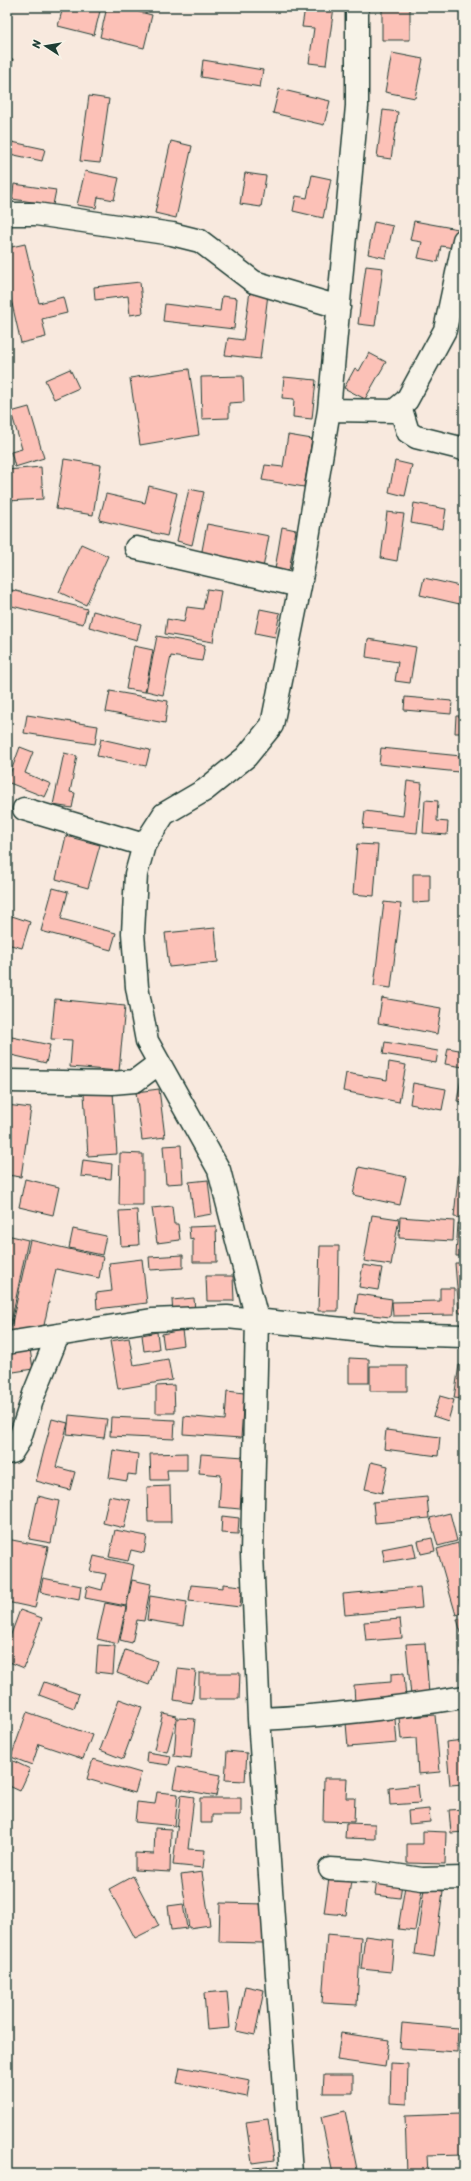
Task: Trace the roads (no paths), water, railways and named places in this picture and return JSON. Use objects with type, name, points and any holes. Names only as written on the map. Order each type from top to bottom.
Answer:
[{"type":"street","points":[[291,2174],[259,1719],[252,1554],[257,1319],[219,1170],[147,1040],[136,987],[132,933],[136,874],[144,845],[164,814],[205,790],[246,757],[272,725],[300,586],[329,410],[357,106],[357,7]]},
{"type":"street","points":[[7,214],[36,214],[172,234],[200,241],[254,282],[339,308]]},
{"type":"street","points":[[329,410],[394,411],[407,400],[445,330],[464,240]]},
{"type":"street","points":[[400,406],[408,432],[416,437],[464,449]]},
{"type":"street","points":[[136,548],[300,586]]},
{"type":"street","points":[[24,809],[144,845]]},
{"type":"street","points":[[11,1081],[112,1083],[135,1080],[159,1063]]},
{"type":"street","points":[[7,1343],[152,1320],[227,1317],[392,1334],[464,1336]]},
{"type":"street","points":[[7,1453],[12,1452],[18,1441],[34,1394],[58,1335]]},
{"type":"street","points":[[259,1719],[317,1717],[405,1707],[464,1697]]},
{"type":"street","points":[[330,1869],[366,1871],[422,1879],[464,1878]]}]
